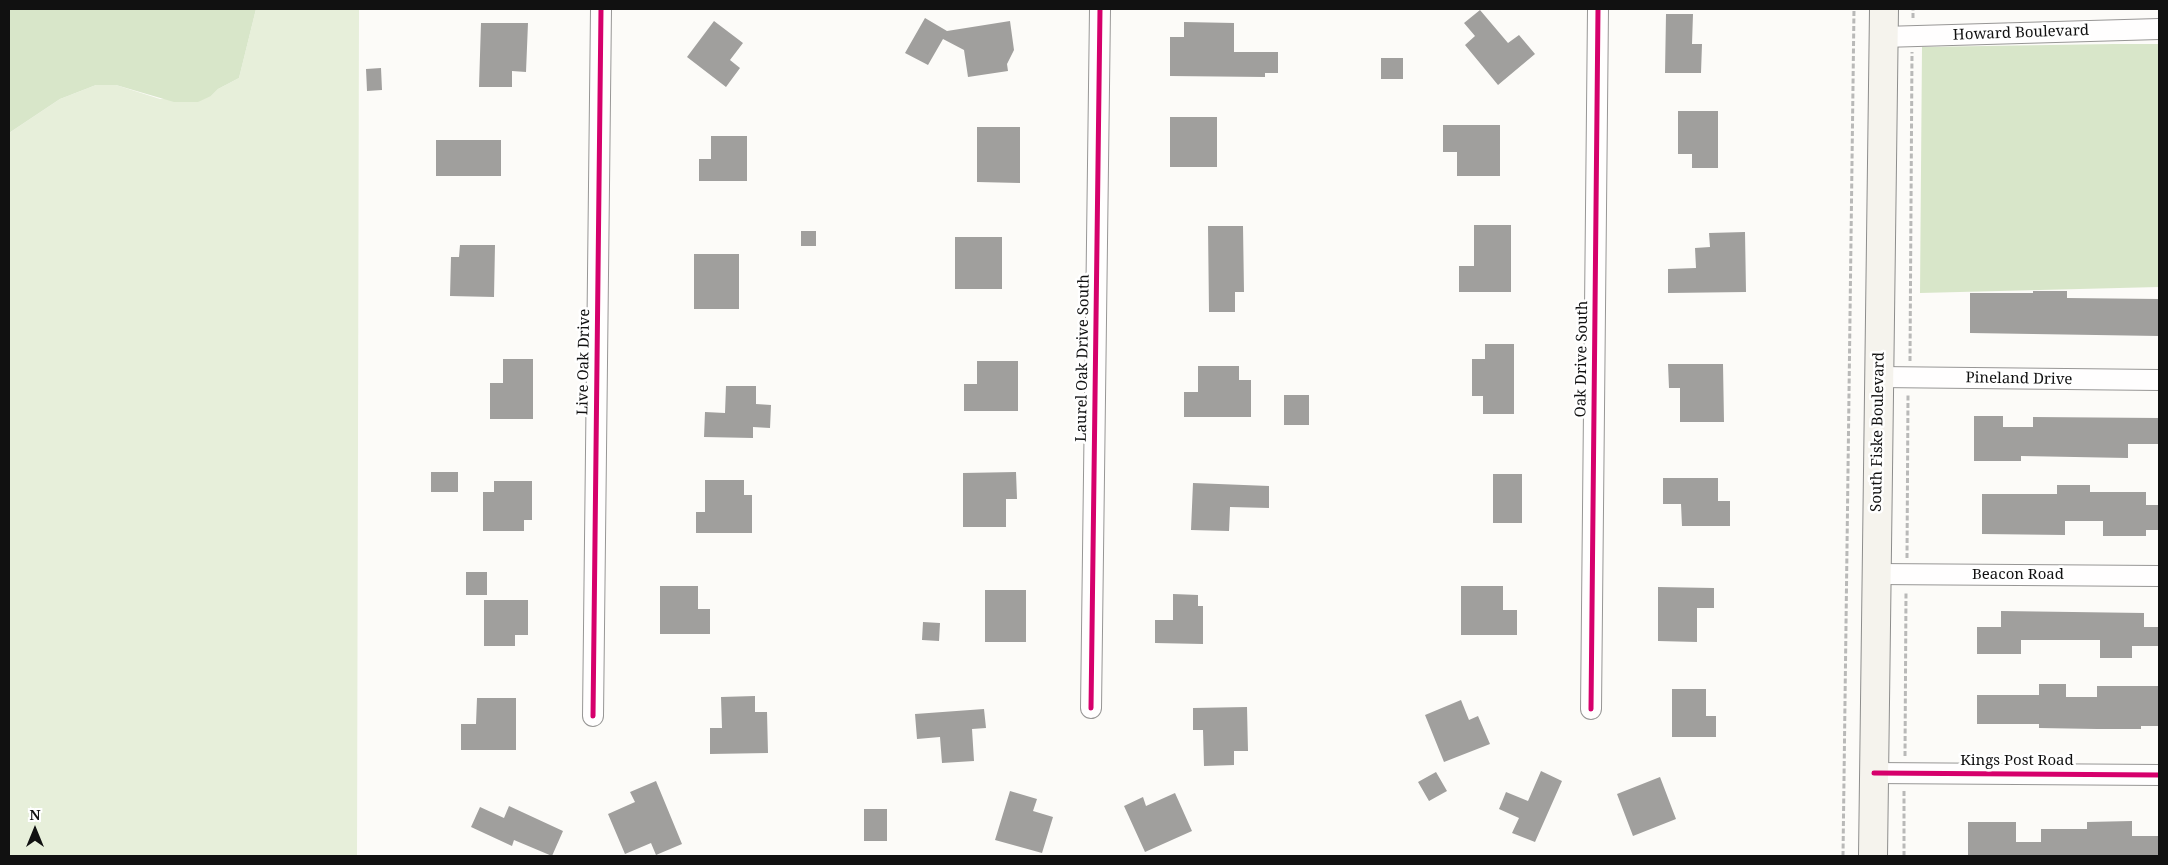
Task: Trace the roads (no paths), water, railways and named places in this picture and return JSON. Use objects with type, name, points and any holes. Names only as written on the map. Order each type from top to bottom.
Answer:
[{"type":"main road","name":"South Fiske Boulevard","points":[[1873,856],[1884,9]]},
{"type":"street","name":"Live Oak Drive","points":[[593,716],[600,9]]},
{"type":"street","name":"Laurel Oak Drive South","points":[[1091,708],[1100,9]]},
{"type":"street","name":"Oak Drive South","points":[[1591,709],[1598,9]]},
{"type":"street","name":"Howard Boulevard","points":[[1883,37],[2159,29]]},
{"type":"street","name":"Pineland Drive","points":[[1879,377],[2159,380]]},
{"type":"street","name":"Beacon Road","points":[[1876,574],[2159,576]]},
{"type":"street","name":"Kings Post Road","points":[[1874,773],[2159,775]]}]
